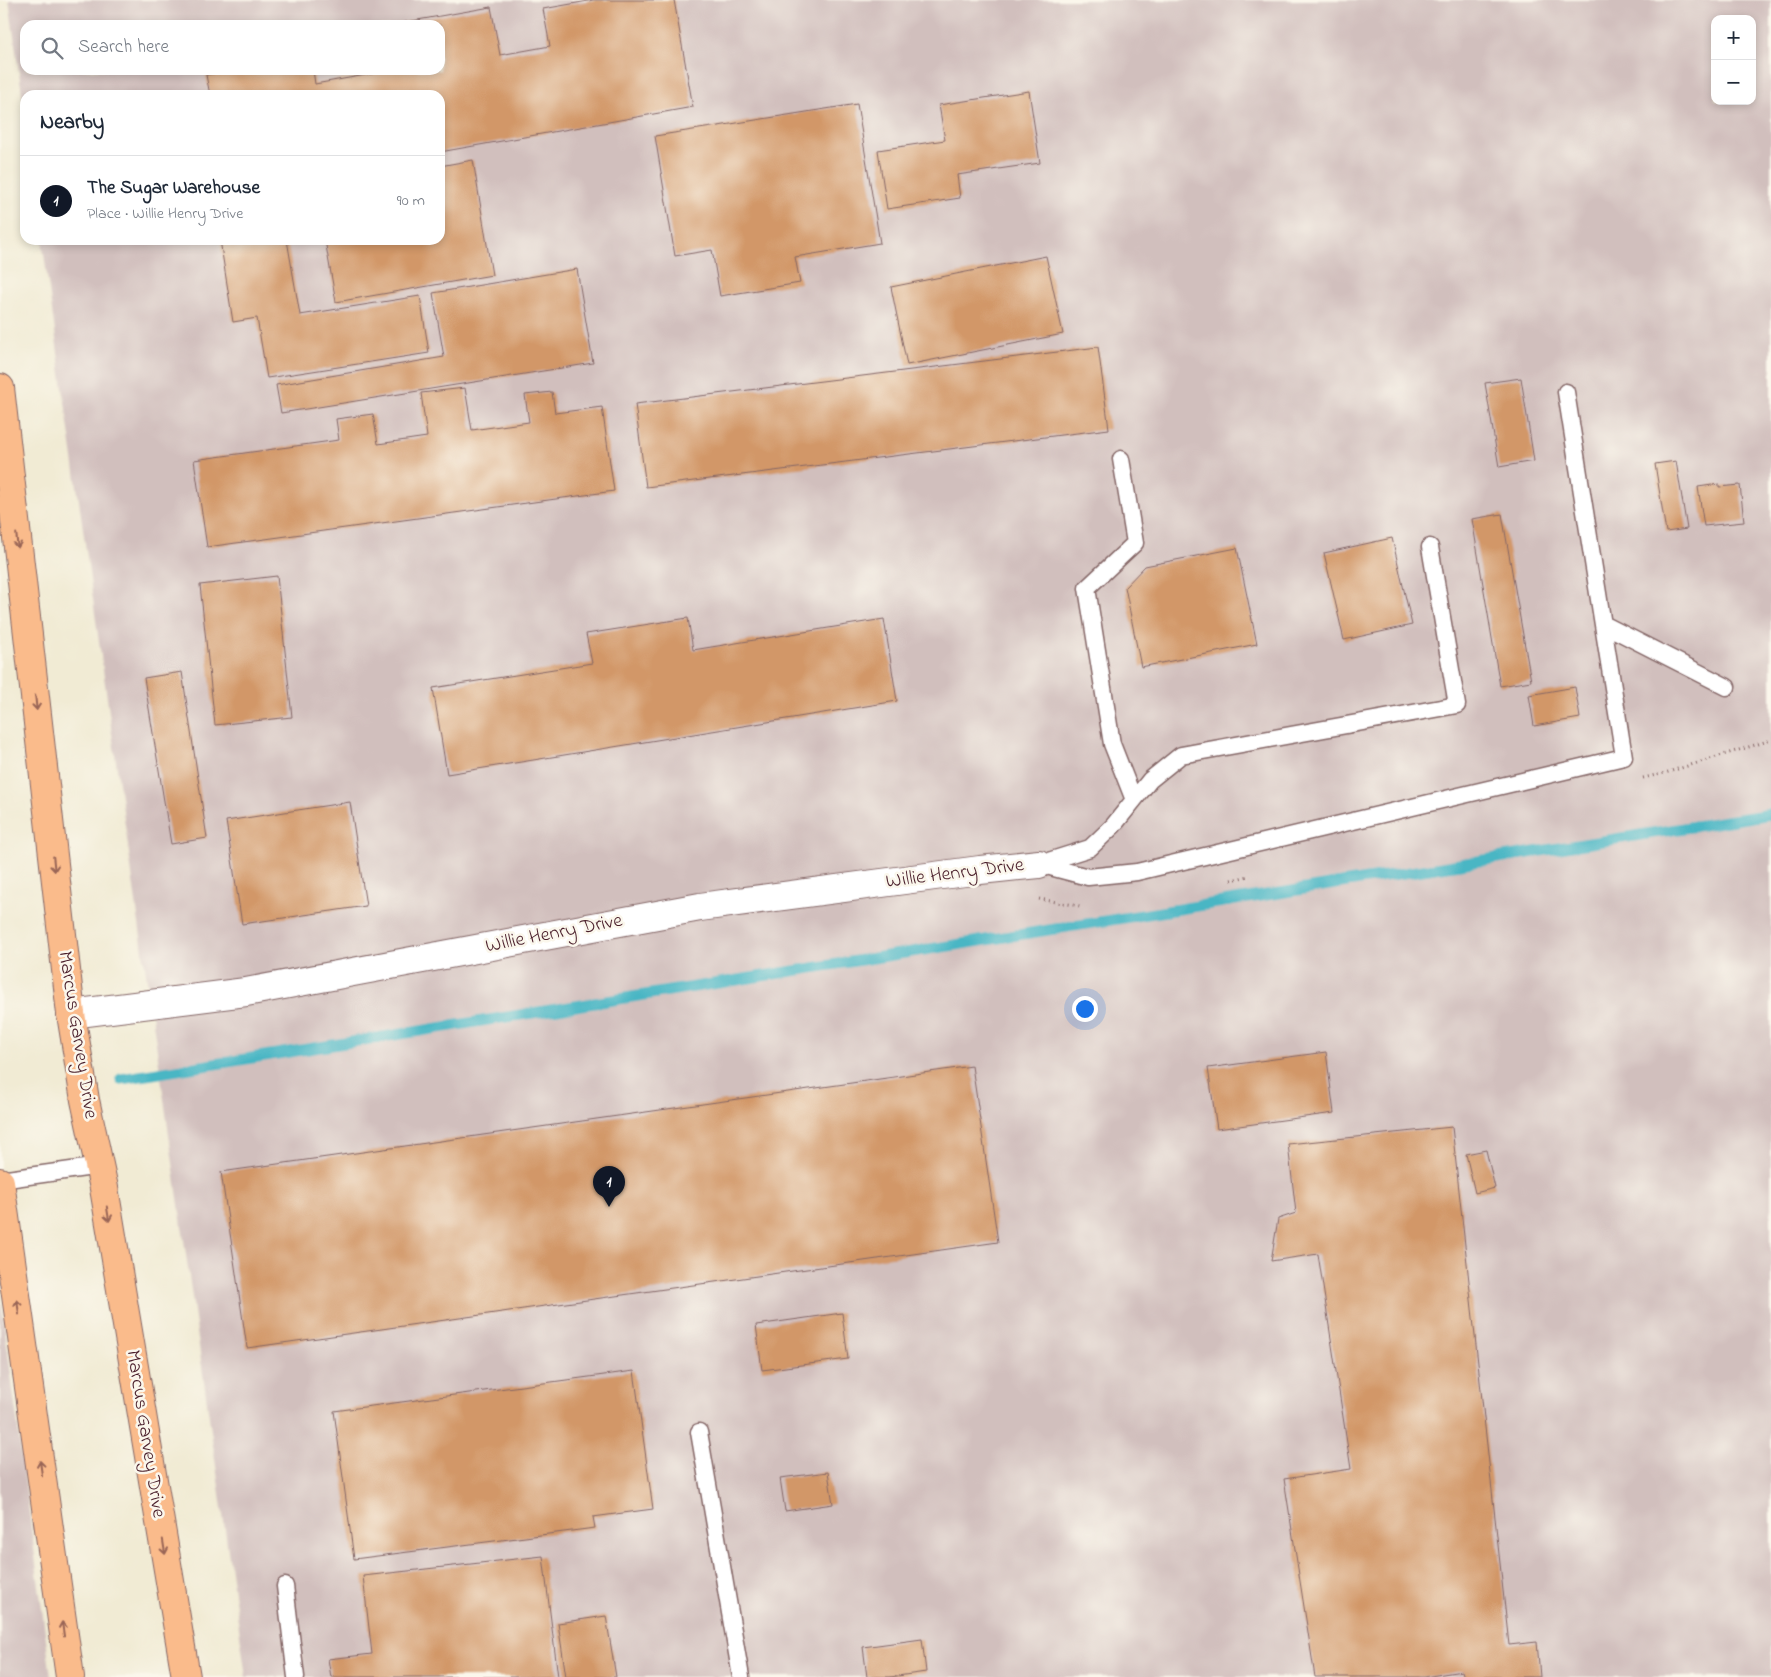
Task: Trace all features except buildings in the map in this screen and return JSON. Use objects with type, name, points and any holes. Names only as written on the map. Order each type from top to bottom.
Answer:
[{"type":"highway","name":"Marcus Garvey Drive","points":[[0,388],[71,1014],[85,1100],[100,1166],[186,1677]]},
{"type":"highway","points":[[0,1181],[70,1677]]},
{"type":"street","name":"Willie Henry Drive","points":[[71,1014],[246,992],[700,907],[980,870],[1040,864]]},
{"type":"lane","points":[[1040,864],[1088,877],[1137,872],[1624,757],[1566,392]]},
{"type":"lane","points":[[1120,460],[1135,543],[1087,588],[1112,744],[1134,800]]},
{"type":"lane","points":[[1040,864],[1090,848],[1113,826],[1150,780],[1181,755],[1457,705],[1430,547]]},
{"type":"lane","points":[[1603,624],[1727,687]]},
{"type":"lane","points":[[0,1181],[100,1166]]},
{"type":"lane","points":[[699,1432],[741,1677]]},
{"type":"lane","points":[[285,1586],[296,1677]]},
{"type":"shaded area","points":[[9,0],[1771,0],[1771,1677],[246,1677],[43,245],[445,245],[445,90],[21,90]]},
{"type":"shaded area","points":[[0,1292],[23,1466],[51,1677],[0,1677]]},
{"type":"waterway","points":[[121,1079],[1771,814]]},
{"type":"place","name":"The Sugar Warehouse","points":[[609,1207]]}]
